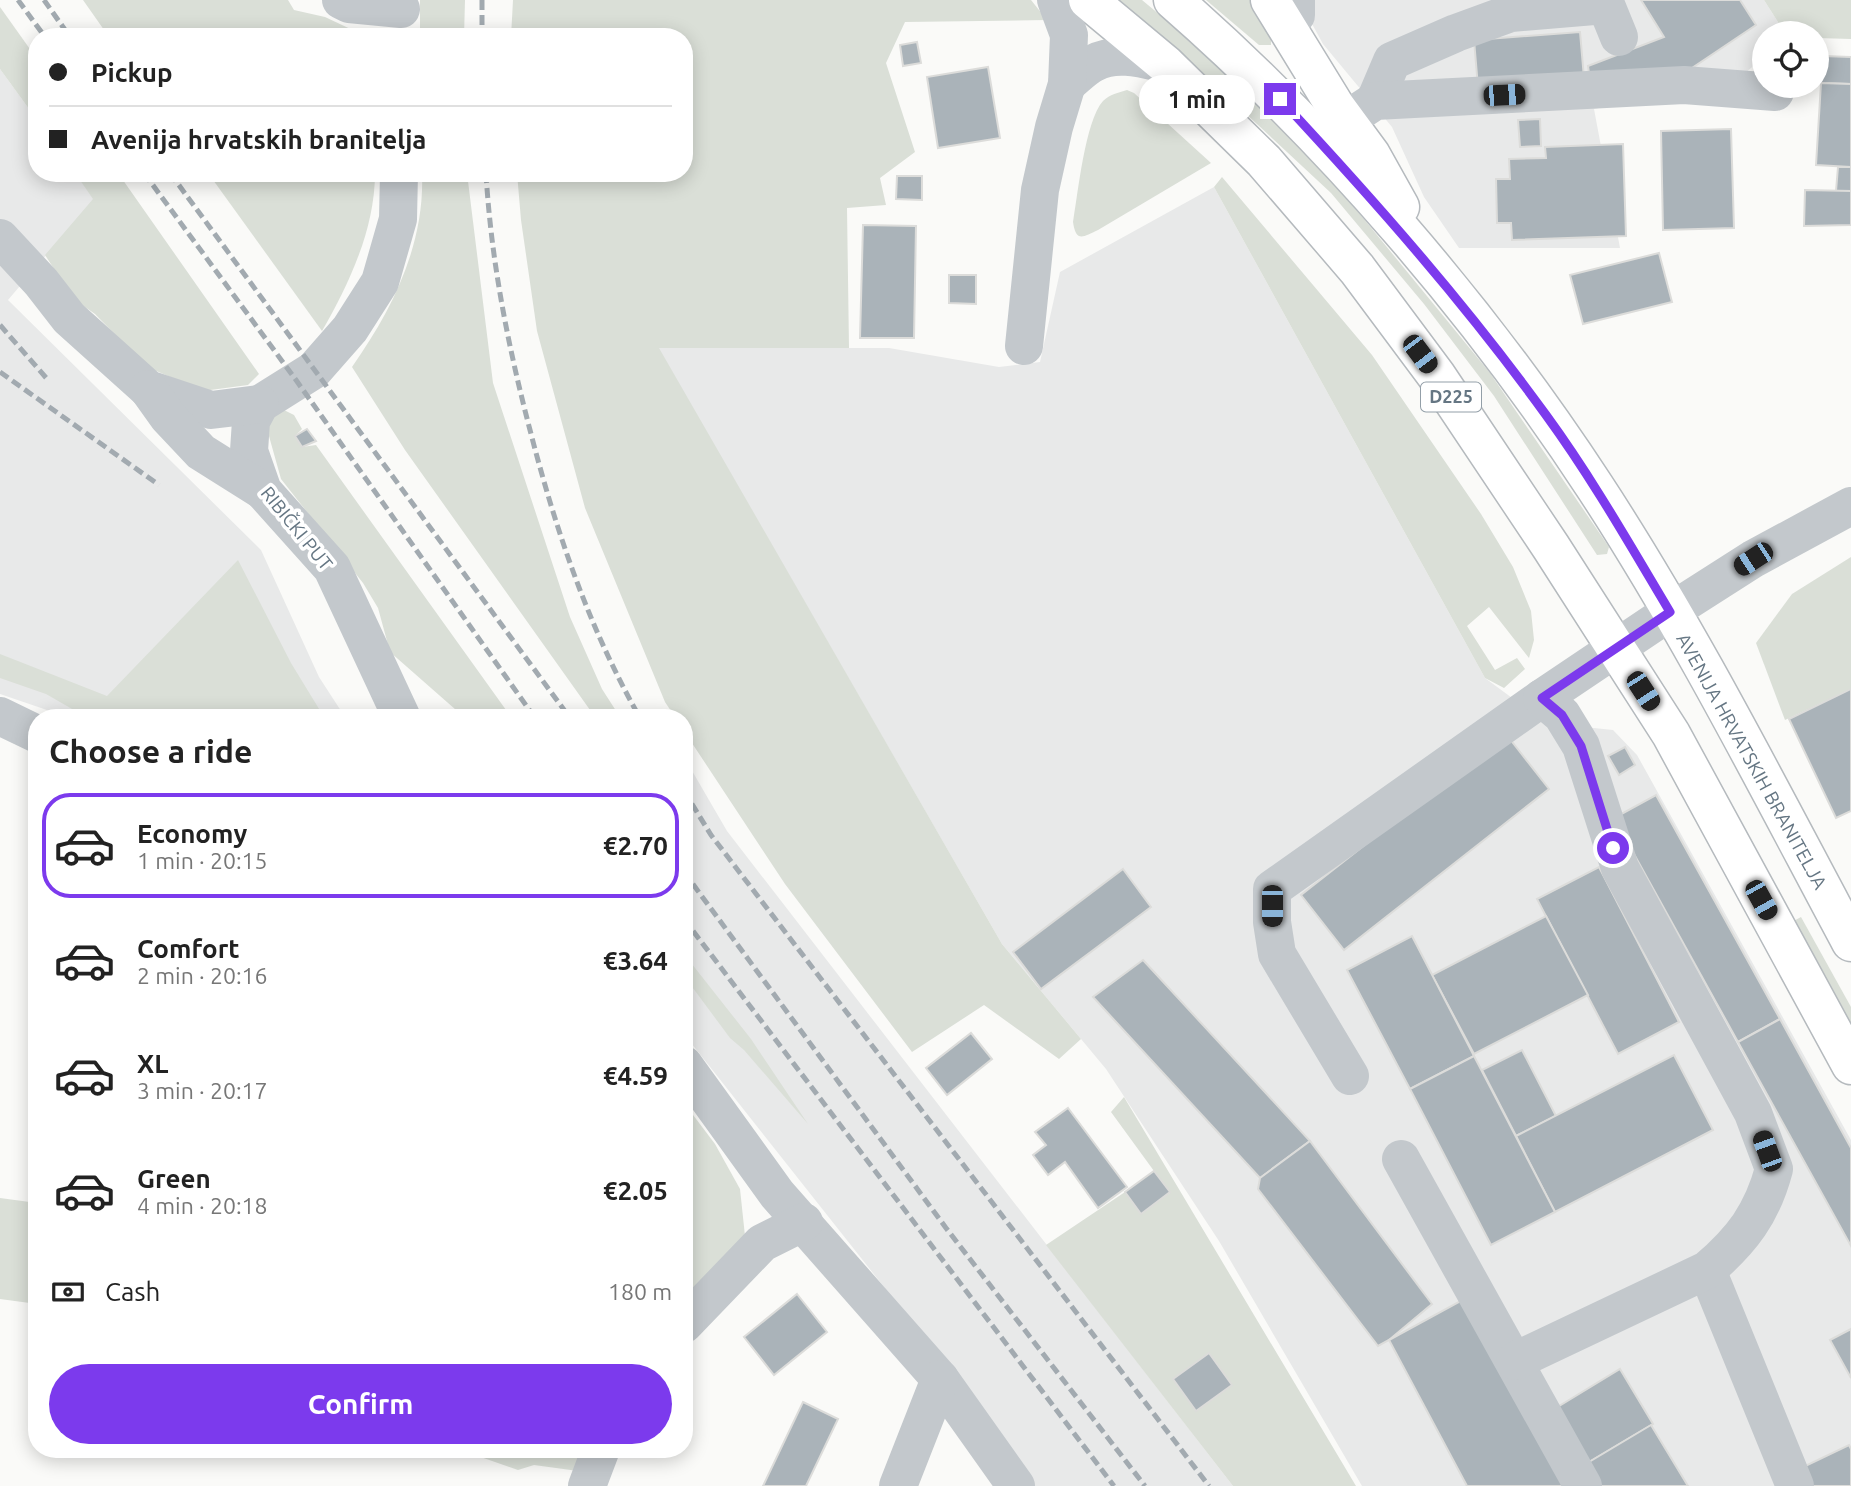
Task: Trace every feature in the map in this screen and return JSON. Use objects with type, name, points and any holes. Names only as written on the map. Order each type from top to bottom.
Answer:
[{"type":"main road","name":"D225","points":[[1088,0],[1165,64],[1264,161],[1357,269],[1436,375],[1671,734],[1851,1065]]},
{"type":"main road","name":"AVENIJA HRVATSKIH BRANITELJA","points":[[1173,0],[1280,99],[1418,251],[1468,311],[1547,416],[1596,488],[1670,612],[1851,942]]},
{"type":"main road","points":[[1283,8],[1360,111],[1371,155],[1399,205],[1418,251]]},
{"type":"street","points":[[341,0],[401,15]]},
{"type":"street","points":[[1024,346],[1040,190],[1067,84],[1069,35],[1056,0]]},
{"type":"street","points":[[1360,111],[1392,61],[1508,7],[1606,5],[1619,37]]},
{"type":"street","points":[[1067,84],[1095,63],[1115,57],[1137,57],[1165,64]]},
{"type":"street","points":[[1360,111],[1684,85],[1752,90]]},
{"type":"street","points":[[148,388],[211,410],[260,404],[314,370],[350,329],[380,282],[398,219],[399,182]]},
{"type":"street","points":[[0,238],[41,282],[69,318],[148,388],[168,417],[201,452],[263,491]]},
{"type":"street","name":"RIBIČKI PUT","points":[[260,404],[251,421],[249,451],[263,491],[332,568],[398,709]]},
{"type":"street","points":[[1350,1076],[1277,954],[1272,922],[1272,890],[1542,698],[1670,612],[1753,559],[1851,506]]},
{"type":"street","points":[[1515,1361],[1707,1270],[1732,1248],[1757,1215],[1774,1170],[1753,1113],[1620,868],[1581,746],[1562,715],[1542,698]]},
{"type":"street","points":[[0,716],[28,730]]},
{"type":"street","points":[[693,1077],[777,1194],[940,1379],[1016,1486]]},
{"type":"street","points":[[1401,1159],[1583,1486]]},
{"type":"street","points":[[693,1315],[762,1242],[804,1222]]},
{"type":"street","points":[[1707,1270],[1796,1486]]},
{"type":"street","points":[[898,1486],[940,1379]]},
{"type":"street","points":[[587,1486],[598,1458]]},
{"type":"shaded area","points":[[83,0],[288,0],[294,10],[325,17],[348,28],[103,28]]},
{"type":"shaded area","points":[[420,0],[465,0],[464,28],[420,28]]},
{"type":"shaded area","points":[[513,0],[1031,0],[1047,20],[905,22],[886,63],[915,152],[880,178],[886,205],[847,208],[849,348],[659,348],[1002,944],[1081,1039],[1059,1059],[984,1005],[912,1052],[785,884],[693,745],[693,709],[670,709],[665,702],[585,508],[537,331],[518,182],[693,182],[693,28],[511,28]]},
{"type":"shaded area","points":[[1119,0],[1142,0],[1202,50],[1277,122],[1341,191],[1490,373],[1609,547],[1607,554],[1597,555],[1494,396],[1424,304],[1331,193],[1170,43]]},
{"type":"shaded area","points":[[1206,0],[1250,0],[1271,38],[1271,45],[1259,45]]},
{"type":"shaded area","points":[[1299,0],[1764,0],[1777,21],[1752,21],[1752,67],[1738,79],[1594,109],[1620,248],[1459,248],[1424,197],[1392,127],[1323,44]]},
{"type":"shaded area","points":[[1764,0],[1851,0],[1851,39],[1829,38],[1829,21],[1777,21]]},
{"type":"shaded area","points":[[0,7],[28,46],[28,108],[0,69]]},
{"type":"shaded area","points":[[0,69],[28,108],[28,182],[82,182],[94,199],[8,300],[261,550],[319,677],[340,709],[44,709],[0,694]]},
{"type":"shaded area","points":[[1127,90],[1134,93],[1211,163],[1098,230],[1078,236],[1073,222],[1091,124],[1103,101],[1111,95]]},
{"type":"shaded area","points":[[1222,177],[1372,355],[1481,514],[1513,567],[1531,611],[1534,640],[1529,658],[1489,607],[1467,626],[1495,670],[1517,658],[1525,669],[1504,688],[1485,678],[1214,187]]},
{"type":"shaded area","points":[[81,182],[124,182],[259,374],[248,385],[203,391],[147,367],[95,314],[68,295],[45,255],[93,199]]},
{"type":"shaded area","points":[[214,182],[375,182],[371,215],[359,255],[322,331]]},
{"type":"shaded area","points":[[422,182],[468,182],[493,383],[570,617],[602,689],[615,709],[589,709],[405,450],[352,367],[393,300],[403,276],[418,226]]},
{"type":"shaded area","points":[[1214,187],[1485,678],[1546,723],[1613,730],[1637,755],[1851,1140],[1851,1486],[1362,1486],[1219,1241],[1106,1069],[1002,944],[658,348],[889,348],[999,367],[1040,362],[1060,272]]},
{"type":"shaded area","points":[[284,410],[294,415],[302,429],[295,436],[302,447],[316,445],[505,709],[455,709],[390,652],[378,608],[363,583],[281,479],[267,429],[274,416]]},
{"type":"shaded area","points":[[1851,557],[1851,689],[1785,720],[1756,643],[1792,594]]},
{"type":"shaded area","points":[[238,560],[291,663],[319,709],[72,709],[46,694],[0,678],[0,654],[107,696]]},
{"type":"shaded area","points":[[693,772],[727,831],[1233,1486],[1024,1486],[918,1330],[693,1045]]},
{"type":"shaded area","points":[[1801,917],[1851,1007],[1851,1032],[1790,923]]},
{"type":"shaded area","points":[[693,965],[751,1039],[808,1124],[744,1050],[730,1038],[693,988]]},
{"type":"shaded area","points":[[1124,1097],[1356,1486],[1233,1486],[1046,1245],[1125,1192],[1141,1213],[1170,1193],[1111,1112]]},
{"type":"shaded area","points":[[693,1115],[715,1144],[740,1189],[745,1236],[693,1301]]},
{"type":"shaded area","points":[[0,1198],[28,1202],[28,1303],[0,1299]]},
{"type":"shaded area","points":[[484,1458],[584,1458],[578,1471],[534,1465],[518,1470]]},
{"type":"building","points":[[1641,0],[1740,0],[1753,21],[1752,28],[1683,74],[1590,81],[1588,66],[1664,37]]},
{"type":"building","points":[[1580,32],[1584,78],[1478,87],[1474,40]]},
{"type":"building","points":[[917,42],[921,63],[903,66],[900,45]]},
{"type":"building","points":[[1829,56],[1851,57],[1851,84],[1829,83]]},
{"type":"building","points":[[988,67],[1000,138],[938,148],[927,77]]},
{"type":"building","points":[[1829,83],[1851,84],[1851,167],[1816,165],[1820,98],[1829,98]]},
{"type":"building","points":[[1540,119],[1541,146],[1520,147],[1518,120]]},
{"type":"building","points":[[1731,129],[1734,228],[1663,230],[1661,131]]},
{"type":"building","points":[[1623,144],[1626,236],[1512,240],[1511,223],[1497,223],[1496,179],[1510,179],[1509,159],[1546,158],[1545,147]]},
{"type":"building","points":[[1838,167],[1851,167],[1851,191],[1836,191]]},
{"type":"building","points":[[897,176],[922,176],[922,200],[896,199]]},
{"type":"building","points":[[1805,190],[1851,191],[1851,225],[1804,226]]},
{"type":"building","points":[[863,225],[916,226],[914,338],[860,338]]},
{"type":"building","points":[[1659,253],[1672,302],[1583,324],[1570,275]]},
{"type":"building","points":[[949,275],[976,275],[976,304],[949,303]]},
{"type":"building","points":[[307,429],[316,441],[302,447],[295,436]]},
{"type":"building","points":[[1851,689],[1851,811],[1836,818],[1789,719]]},
{"type":"building","points":[[1506,734],[1549,789],[1344,950],[1301,895]]},
{"type":"building","points":[[1625,747],[1635,765],[1619,775],[1608,756]]},
{"type":"building","points":[[1656,795],[1780,1019],[1738,1042],[1614,818]]},
{"type":"building","points":[[1599,867],[1679,1022],[1618,1054],[1537,899]]},
{"type":"building","points":[[1123,869],[1151,907],[1041,989],[1013,952]]},
{"type":"building","points":[[1546,916],[1588,995],[1474,1054],[1432,975]]},
{"type":"building","points":[[1412,936],[1474,1056],[1410,1089],[1347,970]]},
{"type":"building","points":[[1143,960],[1310,1141],[1260,1178],[1093,997]]},
{"type":"building","points":[[1780,1019],[1851,1148],[1851,1246],[1738,1042]]},
{"type":"building","points":[[971,1033],[992,1059],[947,1095],[926,1068]]},
{"type":"building","points":[[1522,1050],[1556,1116],[1516,1136],[1482,1070]]},
{"type":"building","points":[[1674,1055],[1713,1130],[1555,1212],[1516,1136]]},
{"type":"building","points":[[1474,1056],[1555,1212],[1491,1245],[1410,1089]]},
{"type":"building","points":[[1068,1108],[1127,1187],[1098,1208],[1065,1162],[1048,1175],[1033,1155],[1046,1145],[1035,1132]]},
{"type":"building","points":[[1310,1141],[1432,1304],[1378,1346],[1258,1189],[1260,1178]]},
{"type":"building","points":[[1154,1171],[1170,1192],[1141,1214],[1125,1192]]},
{"type":"building","points":[[797,1294],[827,1332],[774,1375],[744,1337]]},
{"type":"building","points":[[1466,1298],[1571,1486],[1467,1486],[1389,1340]]},
{"type":"building","points":[[1851,1329],[1851,1378],[1830,1340]]},
{"type":"building","points":[[1209,1353],[1232,1385],[1196,1411],[1173,1379]]},
{"type":"building","points":[[1620,1369],[1653,1424],[1584,1465],[1551,1411]]},
{"type":"building","points":[[803,1402],[838,1419],[806,1486],[763,1486]]},
{"type":"building","points":[[1651,1425],[1688,1486],[1597,1486],[1584,1465]]},
{"type":"building","points":[[1849,1445],[1851,1486],[1809,1486],[1801,1468]]},
{"type":"railway","points":[[18,0],[38,28]]},
{"type":"railway","points":[[44,0],[64,28]]},
{"type":"railway","points":[[482,0],[482,28]]},
{"type":"railway","points":[[151,182],[296,380],[529,709]]},
{"type":"railway","points":[[177,182],[563,709]]},
{"type":"railway","points":[[487,182],[502,303],[540,468],[589,613],[635,709]]},
{"type":"railway","points":[[0,325],[48,380]]},
{"type":"railway","points":[[0,372],[159,485]]},
{"type":"railway","points":[[693,806],[711,835],[1209,1486]]},
{"type":"railway","points":[[693,884],[946,1228],[1145,1486]]},
{"type":"railway","points":[[693,931],[1114,1486]]},
{"type":"route","points":[[1280,99],[1350,174],[1468,311],[1547,416],[1596,488],[1670,612],[1542,698],[1562,715],[1581,746],[1613,848]]}]
